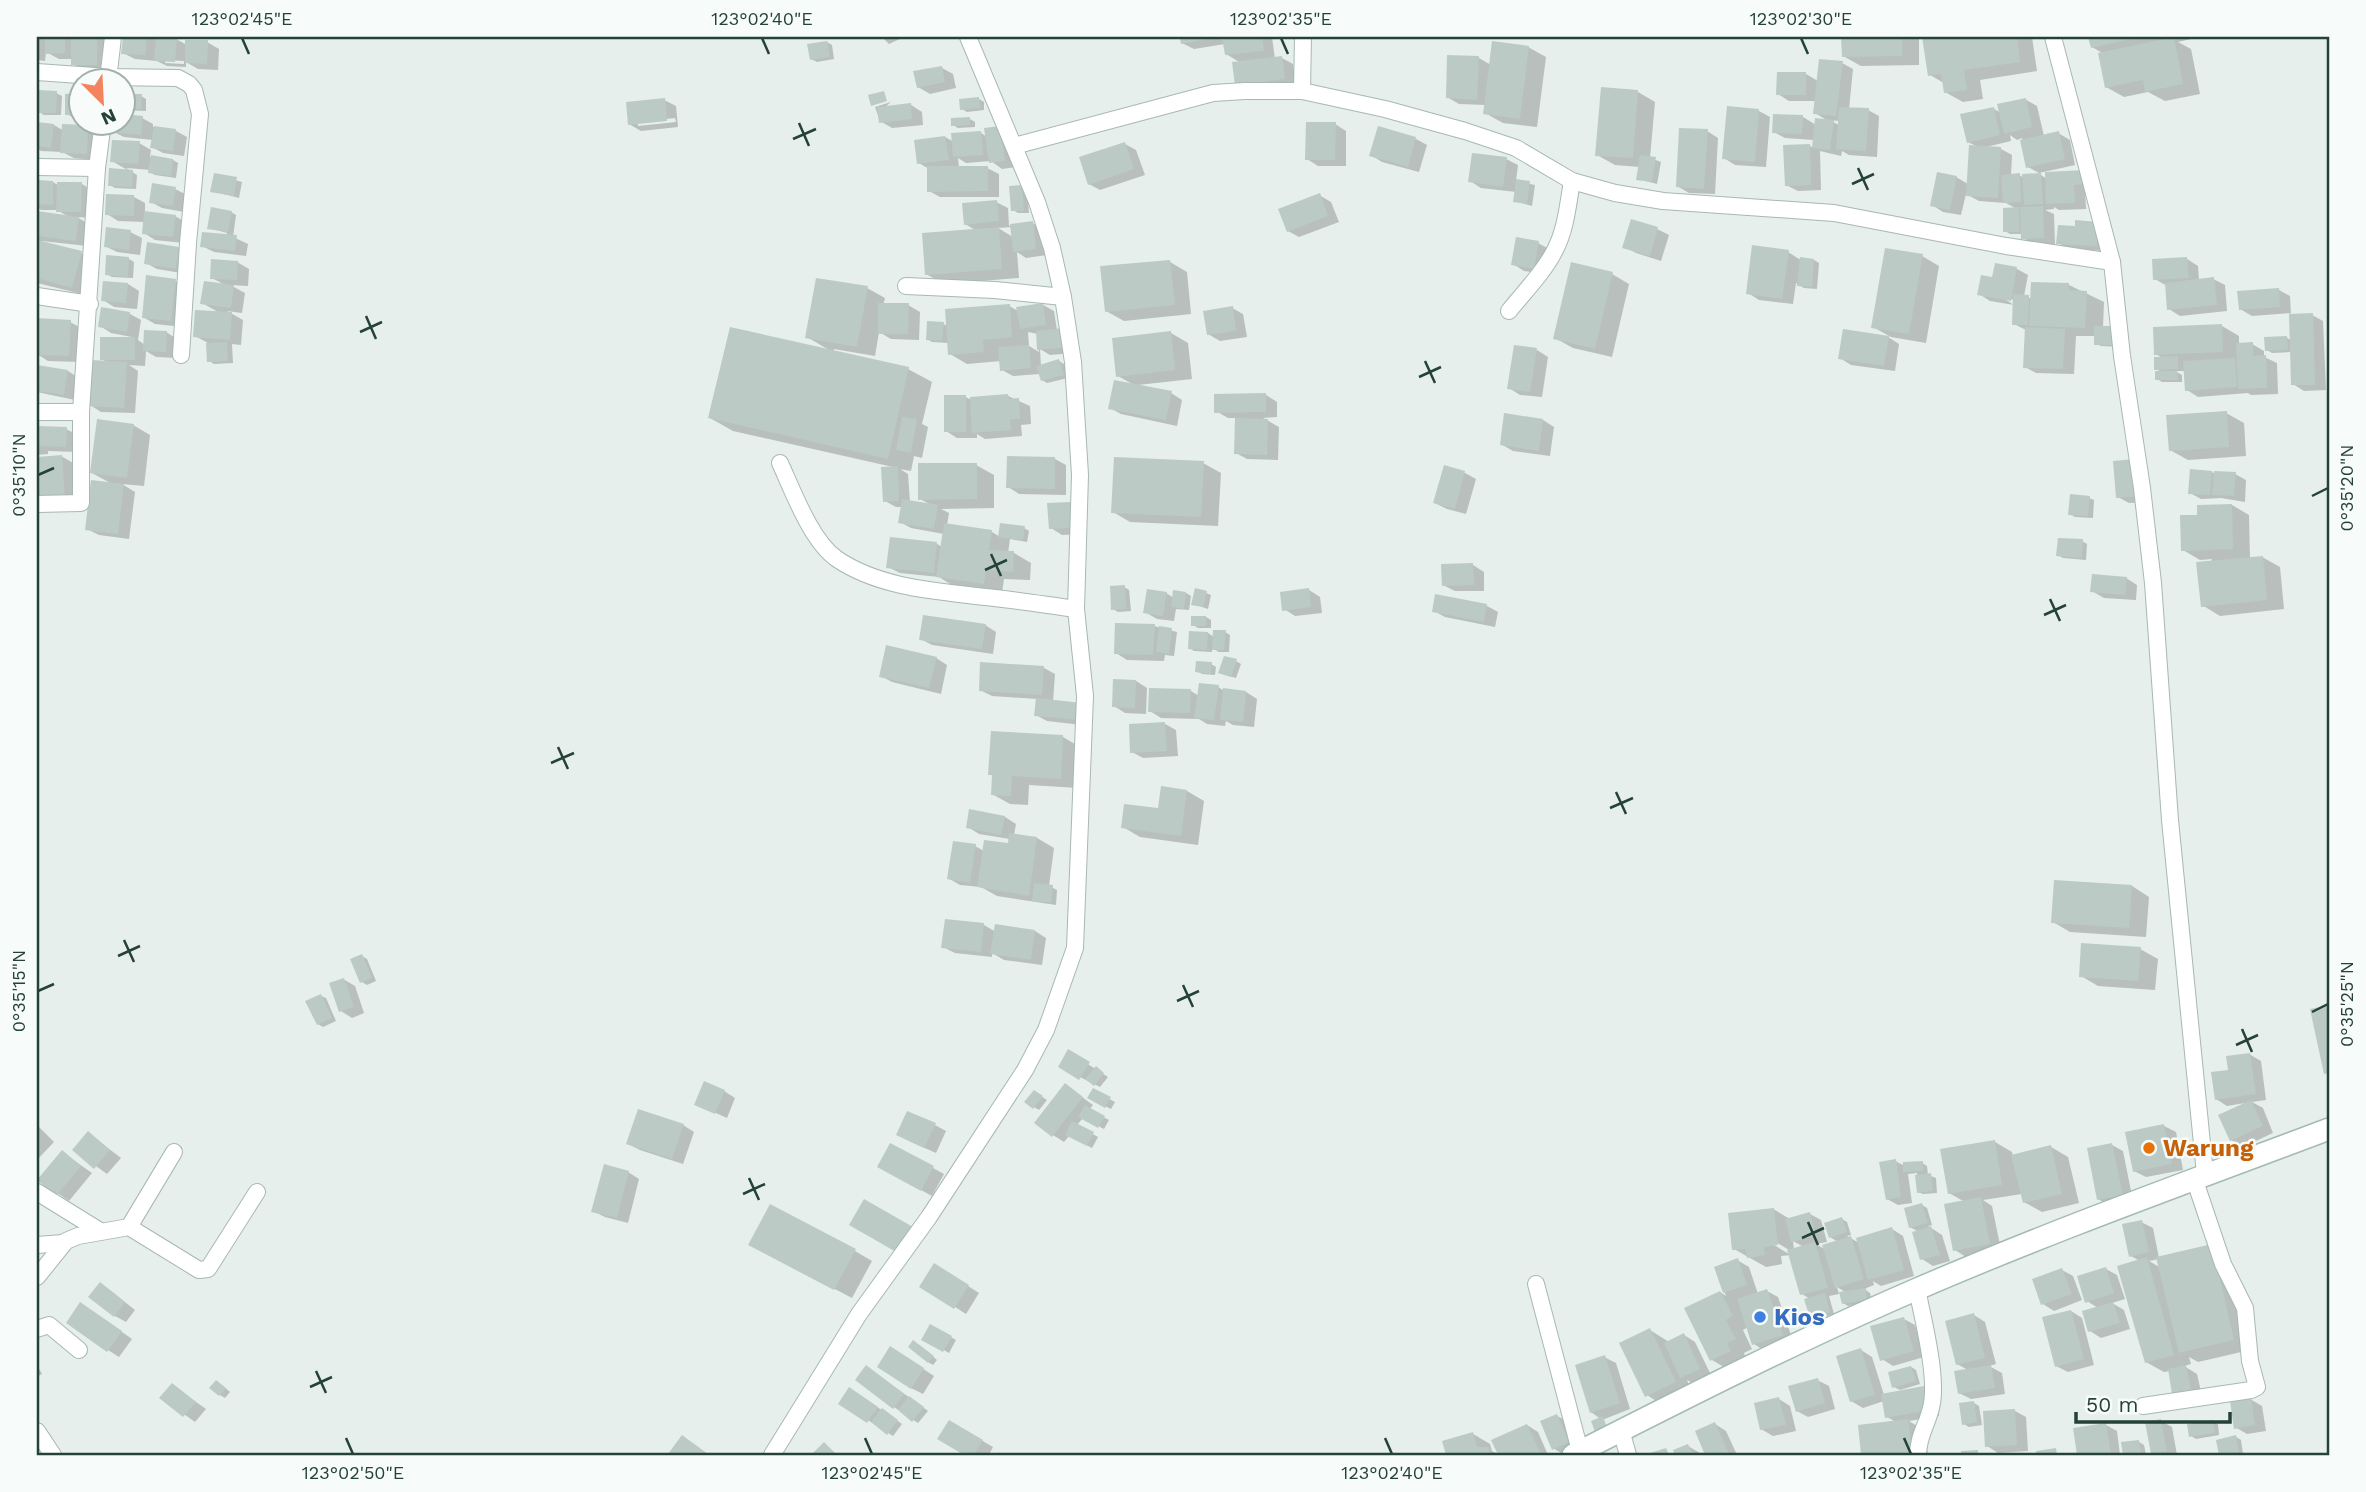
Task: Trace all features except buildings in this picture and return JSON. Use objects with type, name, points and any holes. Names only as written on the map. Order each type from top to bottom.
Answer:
[{"type":"street","points":[[110,66],[113,37]]},
{"type":"street","points":[[772,1455],[859,1314],[929,1217],[1025,1070],[1046,1030],[1075,948],[1085,696],[1076,609],[1080,475],[1073,362],[1052,248],[1037,202],[968,37]]},
{"type":"street","points":[[1302,91],[1303,37]]},
{"type":"street","points":[[2053,37],[2112,262],[2141,488],[2152,583],[2199,1185],[2223,1264],[2245,1308],[2250,1361],[2257,1387],[2252,1390],[2143,1406]]},
{"type":"street","points":[[37,72],[66,75]]},
{"type":"street","points":[[136,79],[178,78],[189,84],[199,103],[181,355]]},
{"type":"street","points":[[1014,146],[1213,93],[1245,90],[1302,91],[1385,109],[1465,131],[1516,148],[1572,181],[1615,193],[1663,201],[1835,213],[2006,246],[2112,262]]},
{"type":"street","points":[[37,504],[81,503],[82,412],[101,136]]},
{"type":"street","points":[[37,167],[97,168]]},
{"type":"street","points":[[1509,311],[1544,269],[1556,248],[1564,226],[1572,181]]},
{"type":"street","points":[[906,286],[995,290],[1063,297]]},
{"type":"street","points":[[37,296],[90,304]]},
{"type":"street","points":[[37,412],[82,412]]},
{"type":"street","points":[[780,463],[798,505],[818,538],[835,558],[876,578],[928,590],[1076,609]]},
{"type":"street","points":[[1536,1284],[1576,1453],[1626,1446],[1917,1289],[2199,1185],[2329,1129]]},
{"type":"street","points":[[129,1227],[174,1153]]},
{"type":"street","points":[[37,1192],[100,1231]]},
{"type":"street","points":[[37,1245],[63,1243],[78,1236],[129,1227],[202,1271],[210,1266],[257,1192]]},
{"type":"street","points":[[37,1278],[63,1243]]},
{"type":"street","points":[[1917,1289],[1927,1336],[1933,1392],[1929,1415],[1918,1441],[1918,1455]]},
{"type":"street","points":[[37,1329],[49,1325],[79,1350]]},
{"type":"street","points":[[37,1431],[53,1455]]},
{"type":"place","name":"Warung","points":[[2149,1148]]},
{"type":"place","name":"Kios","points":[[1760,1317]]}]
